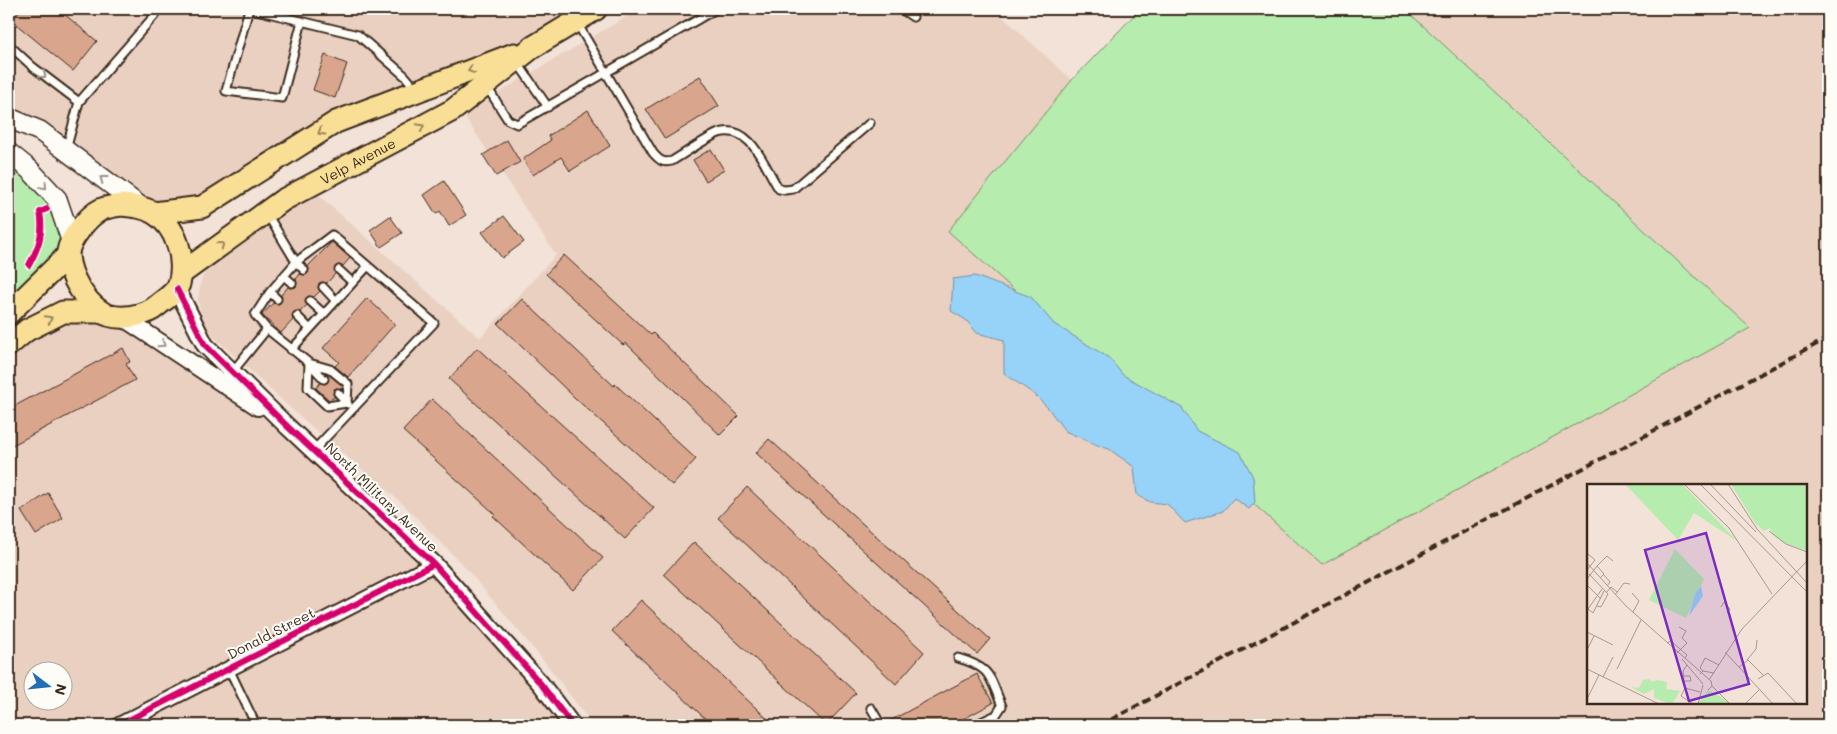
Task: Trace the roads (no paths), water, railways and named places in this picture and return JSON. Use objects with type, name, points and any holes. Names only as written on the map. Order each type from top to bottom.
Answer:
[{"type":"main road","name":"Velp Avenue","points":[[180,281],[283,200],[453,110],[532,47],[596,9]]},
{"type":"main road","name":"Velp Avenue","points":[[147,210],[202,207],[336,122],[532,47]]},
{"type":"main road","points":[[9,118],[40,131],[164,221],[178,244],[180,281],[154,308],[138,315],[63,312],[27,330],[9,345]]},
{"type":"main road","points":[[9,153],[30,170],[57,200],[78,286],[88,301],[112,315]]},
{"type":"main road","points":[[9,313],[69,248],[85,222],[102,209],[121,205],[147,210]]},
{"type":"street","name":"North Military Avenue","points":[[180,281],[205,345],[288,427],[434,564],[541,684],[572,725]]},
{"type":"street","name":"North Military Avenue","points":[[112,315],[288,427]]},
{"type":"street","name":"Donald Street","points":[[119,725],[434,564]]},
{"type":"lane","points":[[66,150],[79,102],[155,15],[158,9]]},
{"type":"lane","points":[[302,21],[282,98],[226,91],[251,9],[358,34],[405,76],[418,91]]},
{"type":"lane","points":[[486,84],[508,120],[517,124],[716,9]]},
{"type":"lane","points":[[901,9],[913,17]]},
{"type":"lane","points":[[576,21],[653,153],[660,161],[672,161],[719,133],[732,131],[741,134],[750,142],[780,189],[793,189],[870,123]]},
{"type":"lane","points":[[9,45],[33,67],[79,102]]},
{"type":"lane","points":[[516,60],[548,107]]},
{"type":"lane","points":[[266,212],[296,262],[304,270]]},
{"type":"lane","points":[[314,450],[350,405],[434,323],[332,235],[315,252],[296,262],[270,292],[255,315],[267,329],[309,363],[324,379]]},
{"type":"lane","points":[[291,350],[368,266]]},
{"type":"lane","points":[[339,270],[352,282]]},
{"type":"lane","points":[[284,276],[292,283]]},
{"type":"lane","points":[[323,288],[336,300]]},
{"type":"lane","points":[[270,292],[277,299]]},
{"type":"lane","points":[[310,301],[324,314]]},
{"type":"lane","points":[[297,316],[310,329]]},
{"type":"lane","points":[[232,372],[267,329]]},
{"type":"lane","points":[[309,363],[308,388],[327,406],[350,405]]},
{"type":"lane","points":[[309,363],[330,369],[348,384],[350,405]]},
{"type":"lane","points":[[338,393],[350,405]]},
{"type":"lane","points":[[958,658],[977,664],[986,670],[1002,706],[996,715],[975,725]]},
{"type":"lane","points":[[229,669],[256,725]]},
{"type":"lane","points":[[871,708],[881,725]]},
{"type":"water","points":[[975,276],[1031,297],[1054,324],[1109,358],[1123,375],[1182,408],[1197,431],[1240,452],[1253,477],[1255,502],[1249,509],[1234,498],[1223,511],[1185,523],[1167,504],[1150,502],[1137,495],[1134,467],[1109,449],[1065,431],[1048,408],[1035,395],[1004,373],[1004,340],[977,333],[966,320],[951,311],[953,279]]},
{"type":"railway","points":[[1101,725],[1828,338]]}]
